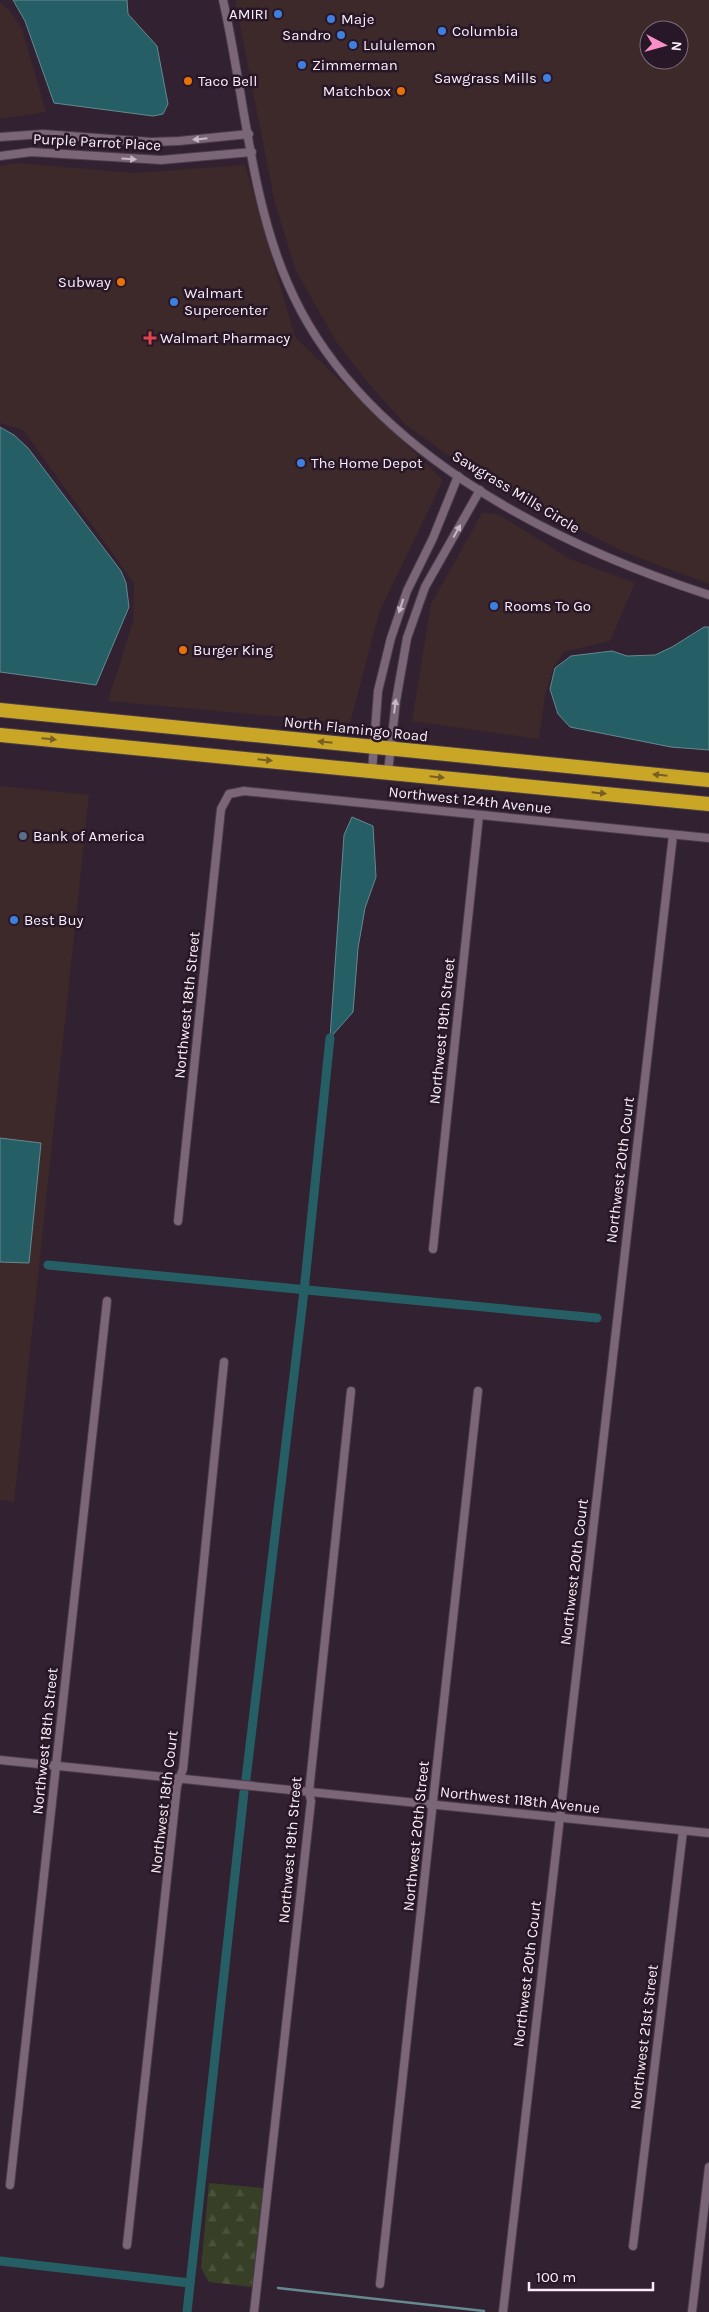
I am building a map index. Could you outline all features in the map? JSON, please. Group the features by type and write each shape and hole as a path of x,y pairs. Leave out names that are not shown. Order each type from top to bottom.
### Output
{"highway":[{"name":"North Flamingo Road","path":"0,710 709,780"},
{"path":"0,735 709,804"}],"street":[{"name":"Sawgrass Mills Circle","path":"223,0 236,59 264,214 279,260 288,284 320,343 353,385 387,422 458,476 480,490 580,546 655,577 709,595"},
{"name":"Purple Parrot Place","path":"0,137 43,134 170,142 249,134"},
{"name":"Purple Parrot Place","path":"0,156 32,152 161,160 252,152"},
{"path":"372,770 378,692 391,638 406,591 433,538 458,476"},
{"path":"388,772 396,701 407,638 424,587 480,490"},
{"name":"Northwest 124th Avenue","path":"229,794 244,791 709,838"},
{"name":"Northwest 18th Street","path":"178,1221 221,809 229,794"},
{"name":"Northwest 19th Street","path":"433,1249 479,814"},
{"name":"Northwest 20th Court","path":"503,2312 673,835"},
{"name":"Northwest 18th Street","path":"10,2185 107,1301"},
{"name":"Northwest 18th Court","path":"127,2245 175,1806 183,1769 224,1362"},
{"name":"Northwest 19th Street","path":"254,2312 311,1801 309,1792 351,1391"},
{"name":"Northwest 20th Street","path":"380,2284 434,1806 478,1391"},
{"name":"Northwest 118th Avenue","path":"0,1760 709,1833"},
{"name":"Northwest 21st Street","path":"633,2246 683,1830"},
{"path":"692,2312 709,2166"}],"shaded area":[{"path":"13,0 127,0 128,14 157,46 168,104 163,114 153,116 54,103 25,21"},
{"name":"Sawgrass Mills","path":"235,0 709,0 709,584 624,552 506,491 448,455 406,425 369,384 337,343 296,271 275,204"},
{"path":"0,3 9,10 22,29 46,112 0,119"},
{"path":"17,163 133,173 245,165 295,337 443,480 379,613 350,723 108,701 133,621 134,583 23,430 0,423 0,166"},
{"path":"0,427 14,435 28,448 121,571 126,583 129,607 96,685 0,672"},
{"path":"482,513 498,514 570,559 635,583 610,641 563,652 553,669 545,695 539,739 412,721 431,604"},
{"path":"704,627 709,627 709,750 671,747 570,727 558,714 550,689 555,668 571,656 612,651 627,656 655,655"},
{"path":"0,786 89,795 14,1502 0,1500"},
{"path":"352,817 373,826 376,877 365,908 358,948 353,1012 330,1038 344,835"},
{"path":"0,1138 41,1143 29,1263 0,1262"}],"green space":[{"path":"209,2183 263,2188 252,2287 209,2282 201,2268"}],"waterway":[{"path":"246,1779 304,1291 330,1038"},
{"path":"48,1265 597,1318"},
{"path":"187,2312 244,1792"},
{"path":"0,2261 190,2283"},
{"path":"278,2288 484,2311"}],"place":[{"name":"AMIRI","path":"278,14"},
{"name":"Maje","path":"331,19"},
{"name":"Columbia","path":"442,31"},
{"name":"Sandro","path":"341,35"},
{"name":"Lululemon","path":"353,45"},
{"name":"Zimmerman","path":"302,65"},
{"name":"Sawgrass Mills","path":"547,78"},
{"name":"Taco Bell","path":"188,81"},
{"name":"Matchbox","path":"401,91"},
{"name":"Subway","path":"121,282"},
{"name":"Walmart Supercenter","path":"174,302"},
{"name":"Walmart Pharmacy","path":"150,338"},
{"name":"The Home Depot","path":"301,463"},
{"name":"Rooms To Go","path":"494,606"},
{"name":"Burger King","path":"183,650"},
{"name":"Bank of America","path":"23,836"},
{"name":"Best Buy","path":"14,920"}]}
